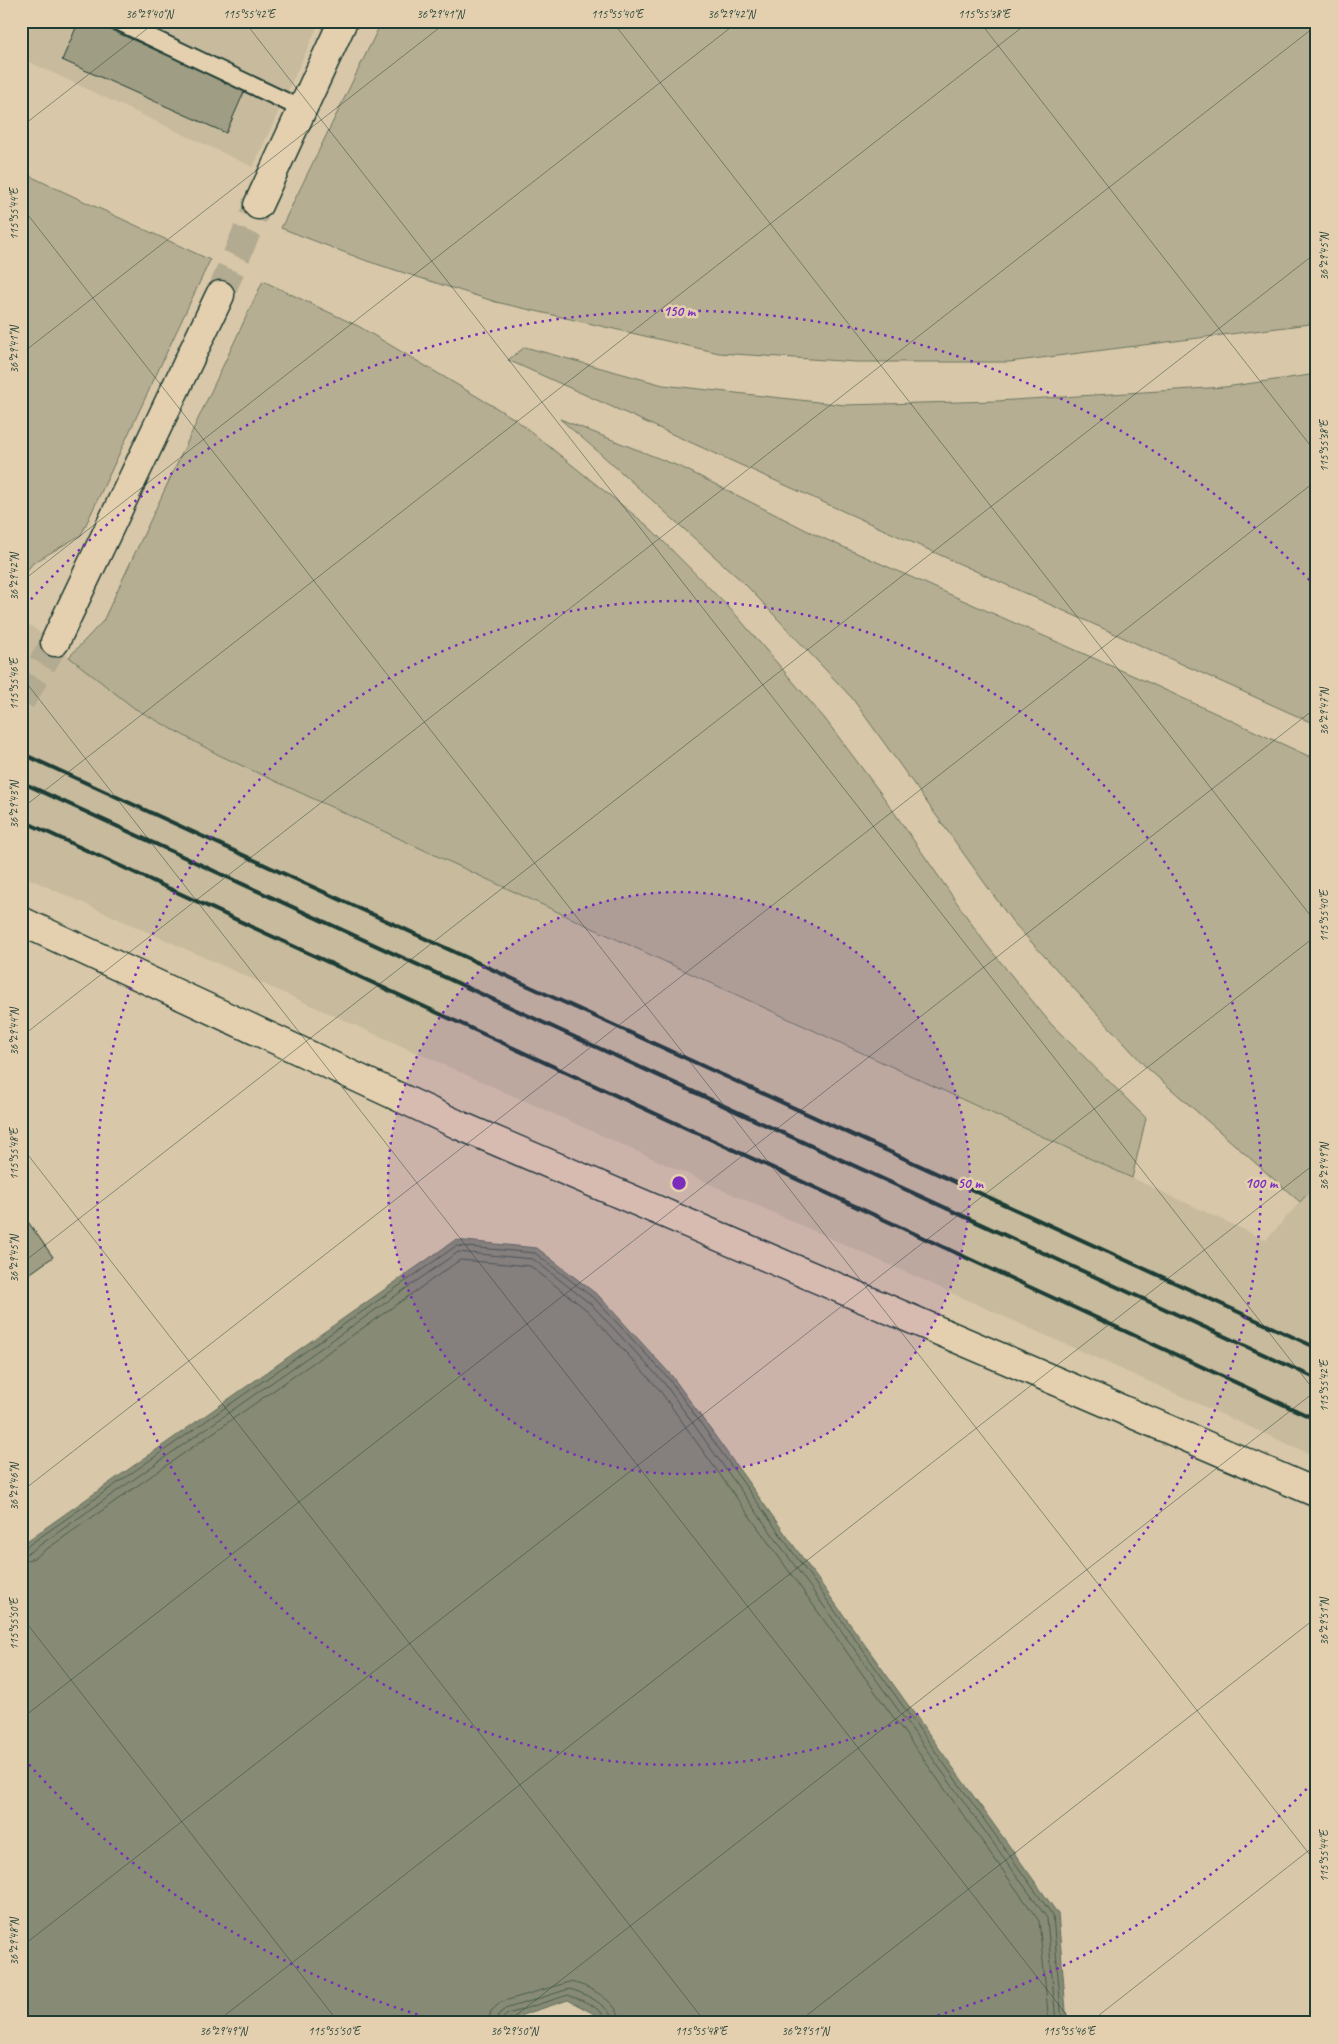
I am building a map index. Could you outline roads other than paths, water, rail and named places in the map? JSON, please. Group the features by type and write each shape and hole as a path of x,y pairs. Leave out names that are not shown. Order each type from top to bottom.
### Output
{"street":[{"path":"258,205 344,21"},
{"path":"55,642 220,295"},
{"path":"21,921 461,1126 1317,1493"}],"lane":[{"path":"116,21 302,109"}],"water":[{"path":"455,1240 537,1248 599,1296 672,1376 1058,1914 1067,2023 604,2023 598,2016 568,2000 510,2019 504,2023 21,2023 21,1545"}],"tunnel":[{"path":"220,295 258,205"},
{"path":"21,701 55,642"}],"railway":[{"path":"21,753 1317,1348"},
{"path":"21,782 1317,1379"},
{"path":"21,820 1317,1420"}]}
